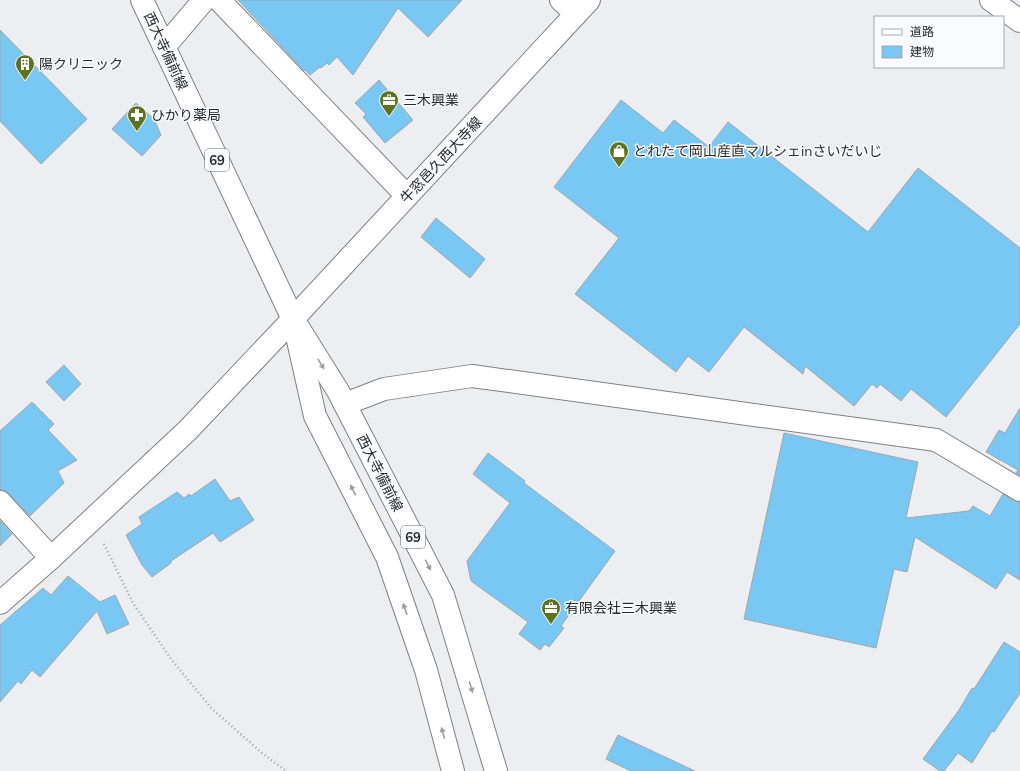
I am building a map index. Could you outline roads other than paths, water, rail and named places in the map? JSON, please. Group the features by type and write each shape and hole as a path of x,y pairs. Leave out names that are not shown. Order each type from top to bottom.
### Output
{"main road":[{"name":"西大寺備前線","path":"142,0 293,319 338,391 443,595 496,771"},
{"path":"164,47 204,0"},
{"path":"219,0 407,196"},
{"path":"991,0 1020,21"},
{"name":"牛窓邑久西大寺線","path":"0,602 93,520 188,430 407,196 575,5"},
{"name":"西大寺備前線","path":"293,319 315,416 387,557 426,670 453,771"},
{"path":"345,404 384,390 472,376 936,440 1020,490"},
{"path":"0,502 51,558"}],"place":[{"name":"陽クリニック","path":"25,81"},
{"name":"三木興業","path":"389,117"},
{"name":"ひかり薬局","path":"137,132"},
{"name":"とれたて岡山産直マルシェinさいだいじ","path":"619,168"},
{"name":"有限会社三木興業","path":"551,625"}]}
